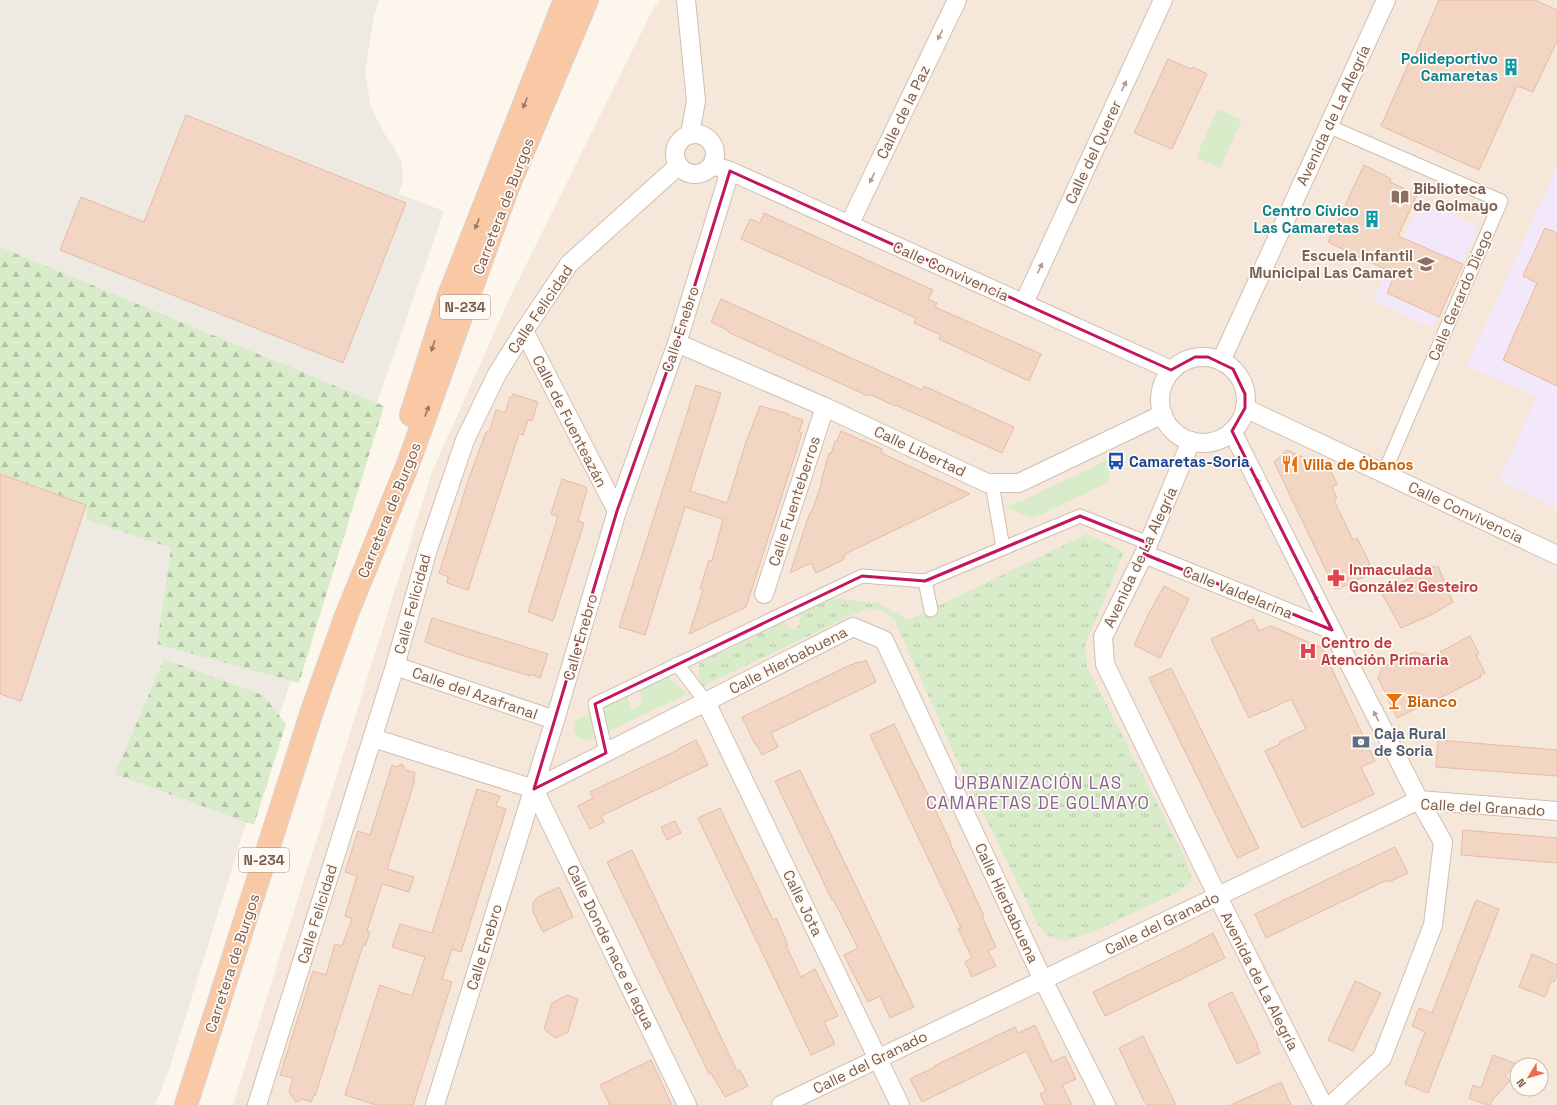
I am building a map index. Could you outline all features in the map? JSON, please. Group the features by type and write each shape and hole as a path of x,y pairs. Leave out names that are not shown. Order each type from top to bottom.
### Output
{"highway":[{"name":"Carretera de Burgos","path":"186,1105 313,708 346,616 448,298 565,0"},
{"name":"Carretera de Burgos","path":"346,616 408,464 508,187 587,0"},
{"path":"508,187 571,69 600,0"}],"street":[{"path":"686,0 696,101 690,134"},
{"name":"Calle de la Paz","path":"850,225 957,0"},
{"name":"Calle del Querer","path":"1024,303 1163,0"},
{"name":"Avenida de La Alegría","path":"1221,361 1386,0"},
{"name":"Calle Gerardo Diego","path":"1328,126 1501,201 1384,473"},
{"path":"690,134 702,135 712,142 715,150 715,157 712,165 702,173 696,174 683,171 675,160 676,146 679,141 690,134"},
{"name":"Calle Convivencia","path":"712,165 730,171 1172,370"},
{"name":"Calle Felicidad","path":"262,1104 396,666 428,549 465,440 497,374 569,264 678,166"},
{"name":"Calle Enebro","path":"435,1105 534,789 617,511 677,344 730,171"},
{"name":"Calle de Fuenteazán","path":"524,331 617,511"},
{"name":"Calle Libertad","path":"677,344 825,407 987,483 1019,483 1162,414"},
{"path":"1195,357 1208,357 1221,361 1233,369 1241,380 1245,394 1245,408 1241,420 1232,431 1220,439 1206,442 1191,441 1179,435 1169,426 1162,414 1160,402 1161,391 1165,380 1172,370 1182,362 1195,357"},
{"name":"Calle Fuenteberros","path":"764,594 825,407"},
{"name":"Calle Convivencia","path":"1245,408 1557,555"},
{"path":"1232,431 1419,800 1443,842 1433,925 1382,1058 1331,1105"},
{"name":"Avenida de La Alegría","path":"1191,441 1146,548 1103,637 1105,664 1322,1105"},
{"path":"992,483 1003,548"},
{"path":"606,753 595,704 862,576 925,581 1080,516 1146,548"},
{"name":"Calle Valdelarina","path":"1146,548 1332,630"},
{"path":"925,581 931,610"},
{"name":"Calle Hierbabuena","path":"534,789 853,628 884,640 1043,980 1106,1105"},
{"path":"677,664 706,702"},
{"name":"Calle del Azafranal","path":"396,666 555,720"},
{"name":"Calle Jota","path":"706,702 900,1105"},
{"path":"373,738 534,789"},
{"name":"Calle Donde nace el agua","path":"534,789 687,1105"},
{"name":"Calle del Granado","path":"781,1105 1419,800 1557,811"}],"highlighted area":[{"path":"730,171 1171,370 1195,357 1208,357 1233,369 1245,394 1245,408 1232,431 1332,630 1144,554 1148,543 1080,516 925,581 862,576 595,704 606,753 534,789 617,511 677,343"}],"shaded area":[{"path":"0,0 379,0 374,15 365,73 371,107 384,133 394,147 402,163 403,181 399,194 444,211 380,394 169,1070 155,1105 0,1105"},
{"path":"661,0 1557,0 1557,1105 233,1105 432,472 510,297 654,7"},
{"path":"1557,167 1557,508 1499,481 1537,397 1467,366"},
{"name":"Escuela Infantil Municipal Las Camaret","path":"1422,200 1479,227 1433,328 1373,301"}],"green space":[{"path":"1218,109 1242,120 1220,168 1196,157"},
{"path":"0,247 384,406 299,683 157,644 171,548 87,520 86,505 0,473"},
{"path":"1113,457 1108,482 1032,519 1005,506 1024,500"},
{"path":"1087,534 1124,552 1085,645 1087,666 1186,860 1192,880 1181,890 1095,931 1066,941 1047,935 1037,923 950,745 895,621 885,613 874,609 865,609 699,688 699,663 783,622 792,630 800,625 799,614 831,598 878,603 909,620"},
{"path":"164,659 263,695 286,724 254,825 115,774"},
{"path":"668,677 687,694 588,741 578,738 574,729 576,720 592,712 602,700 628,695 630,711 643,703 639,690"}],"building":[{"path":"1439,0 1535,0 1557,10 1557,41 1533,92 1517,86 1479,170 1381,126"},
{"path":"1168,59 1191,69 1193,67 1207,74 1172,149 1134,133"},
{"path":"186,115 406,203 343,363 60,250 81,197 144,222"},
{"path":"1364,165 1391,179 1390,182 1417,195 1398,236 1463,264 1439,317 1387,293 1395,274 1328,242"},
{"path":"764,213 933,290 928,299 937,303 935,307 1041,354 1029,381 939,339 941,335 914,323 916,318 741,239 750,219 760,223"},
{"path":"1545,228 1557,233 1557,386 1503,360 1537,283 1523,276"},
{"path":"721,299 922,390 924,386 1014,427 1002,453 896,405 895,406 869,394 868,396 728,332 729,331 711,322"},
{"path":"696,385 721,393 690,491 727,503 746,442 760,406 789,414 788,415 803,420 799,432 802,433 746,607 689,634 703,590 700,589 709,560 712,561 723,519 685,507 645,635 619,627"},
{"path":"513,394 538,402 532,421 528,420 523,435 519,434 468,590 447,583 448,577 439,573 469,478 486,432 489,432 496,410 505,413 510,397 512,398"},
{"path":"841,431 882,449 881,453 970,494 845,554 843,560 816,573 811,563 790,573 807,521 822,482 829,453 831,454 835,441 837,441"},
{"path":"1287,450 1330,469 1337,484 1332,487 1337,498 1334,500 1353,540 1357,538 1370,564 1368,565 1372,573 1335,589 1274,462"},
{"path":"0,474 86,505 21,701 0,694"},
{"path":"562,479 586,487 587,490 578,521 584,523 553,621 528,612 558,516 551,514"},
{"path":"1434,566 1435,568 1438,566 1453,602 1431,615 1401,628 1381,592"},
{"path":"1164,586 1189,599 1160,658 1134,645"},
{"path":"432,618 548,654 540,678 461,655 425,642"},
{"path":"1253,619 1259,631 1271,626 1322,648 1375,761 1361,767 1374,794 1302,828 1265,751 1280,744 1279,742 1306,729 1291,699 1249,718 1211,639"},
{"path":"1470,636 1479,654 1476,655 1485,673 1480,675 1481,677 1397,718 1378,678 1382,668 1414,652 1444,660 1440,652"},
{"path":"866,660 876,682 771,733 778,747 762,755 742,717 848,666"},
{"path":"1171,668 1259,848 1237,858 1149,678"},
{"path":"894,724 951,843 984,916 982,917 996,947 988,951 996,966 972,977 965,962 972,958 958,928 961,928 870,735"},
{"path":"696,740 708,765 601,816 604,822 590,829 578,806 593,798 590,792"},
{"path":"1438,740 1557,750 1557,776 1436,767"},
{"path":"402,764 406,770 415,773 413,780 415,780 387,869 414,877 409,892 382,884 367,931 370,932 365,946 363,945 315,1096 314,1095 311,1102 303,1099 296,1102 289,1092 293,1078 280,1075 313,971 326,975 335,944 342,946 352,919 345,916 357,876 345,872 358,831 370,835 392,765 397,767"},
{"path":"800,770 914,1007 890,1018 880,996 868,1002 844,955 858,948 833,899 832,900 775,781"},
{"path":"477,789 500,796 496,806 506,809 461,952 452,949 442,979 452,982 413,1105 376,1105 345,1095 380,985 412,996 425,957 392,947 400,924 432,933"},
{"path":"720,808 773,920 776,918 788,945 786,946 801,977 815,969 838,1016 824,1022 835,1044 811,1055 698,818"},
{"path":"675,821 681,833 667,840 661,827"},
{"path":"1463,830 1557,838 1557,863 1461,855"},
{"path":"1395,847 1408,873 1389,882 1387,880 1266,938 1255,914"},
{"path":"632,850 737,1071 740,1070 748,1086 725,1097 711,1073 709,1074 607,862"},
{"path":"559,887 573,917 543,932 533,912 533,902 538,897"},
{"path":"1476,900 1499,909 1428,1093 1405,1084 1425,1032 1412,1026 1419,1008 1432,1013"},
{"path":"1213,933 1225,958 1105,1016 1093,992"},
{"path":"1532,954 1557,965 1557,975 1554,982 1551,981 1545,997 1519,987"},
{"path":"1355,981 1381,993 1353,1051 1328,1040"},
{"path":"1232,992 1258,1045 1257,1046 1260,1053 1237,1064 1208,1004"},
{"path":"567,995 578,999 568,1032 555,1038 544,1029 552,1003"},
{"path":"1035,1025 1052,1062 1065,1056 1076,1079 1062,1085 1072,1105 1045,1105 1040,1094 1046,1091 1026,1051 922,1102 910,1079 1015,1027 1018,1033"},
{"path":"1143,1036 1176,1105 1147,1105 1143,1099 1119,1048"},
{"path":"1493,1055 1509,1061 1509,1072 1505,1076 1509,1082 1493,1099 1490,1105 1469,1098 1473,1085 1481,1088"},
{"path":"651,1060 672,1105 610,1105 600,1085"},
{"path":"1281,1082 1291,1105 1231,1105"}],"place":[{"name":"Polideportivo Camaretas","path":"1511,67"},
{"name":"Biblioteca de Golmayo","path":"1400,197"},
{"name":"Centro Cívico Las Camaretas","path":"1372,219"},
{"name":"Escuela Infantil Municipal Las Camaret","path":"1426,264"},
{"name":"Camaretas-Soria","path":"1116,461"},
{"name":"Villa de Óbanos","path":"1290,464"},
{"name":"Inmaculada González Gesteiro","path":"1336,578"},
{"name":"Centro de Atención Primaria","path":"1308,651"},
{"name":"Bianco","path":"1394,701"},
{"name":"Caja Rural de Soria","path":"1361,742"}],"district":[{"name":"URBANIZACIÓN LAS CAMARETAS DE GOLMAYO","path":"1038,793"}]}
